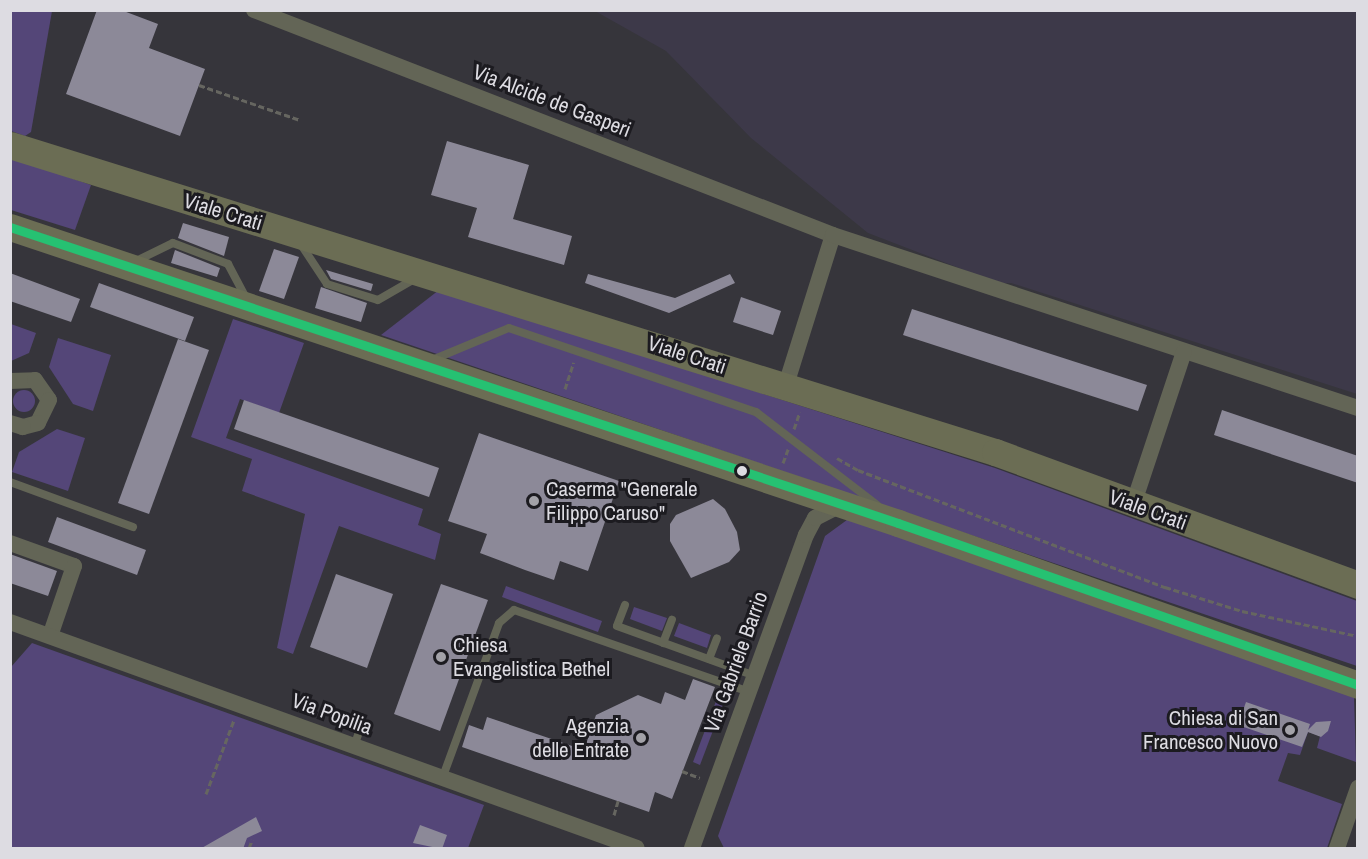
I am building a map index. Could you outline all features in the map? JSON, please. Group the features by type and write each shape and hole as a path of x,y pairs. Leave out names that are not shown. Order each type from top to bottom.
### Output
{"main road":[{"name":"Viale Crati","path":"10,145 995,452 1133,505 1358,585"},
{"path":"10,227 898,523 1358,685"}],"street":[{"name":"Via Alcide de Gasperi","path":"254,10 833,235 1358,408"},
{"path":"785,388 813,278 833,235"},
{"path":"1133,505 1184,352"},
{"path":"10,381 35,380 49,400 38,423 12,429"},
{"name":"Via Gabriele Barrio","path":"692,849 806,535 815,518 840,505"},
{"path":"10,543 74,566 50,636"},
{"name":"Via Popilia","path":"13,628 50,636 637,849"},
{"path":"1337,849 1358,788"}],"lane":[{"path":"294,234 327,284 378,300 424,273"},
{"path":"126,266 172,243 228,264 251,307"},
{"path":"421,364 509,328 756,412 821,458 898,523"},
{"path":"10,482 133,526"},
{"path":"625,605 617,626 709,660 752,684"},
{"path":"442,779 503,616 520,610 564,628 752,684"},
{"path":"663,643 672,620"},
{"path":"709,660 717,638"},
{"path":"354,746 360,727"}],"path":[{"path":"199,85 300,120"},
{"path":"562,397 578,351"},
{"path":"821,458 826,451 858,470 1165,587 1242,611 1358,636"},
{"path":"206,794 236,716"},
{"path":"682,771 700,778"},
{"path":"703,784 707,773"},
{"path":"614,815 618,801"},
{"path":"249,849 252,840"}],"shaded area":[{"path":"11,11 52,11 31,132 25,136 11,131"},
{"path":"595,11 1357,11 1357,394 1011,283 998,283 868,233 751,138 666,51"},
{"path":"11,157 91,185 75,230 11,210"},
{"path":"439,290 995,468 1357,601 1357,666 381,335"},
{"path":"233,319 304,343 279,413 240,399 226,438 423,509 418,525 441,534 435,560 339,526 293,654 277,648 305,514 242,491 252,459 191,437"},
{"path":"11,324 36,333 29,353 11,361"},
{"path":"58,338 111,355 93,411 73,404 49,367"},
{"path":"24,390 32,393 35,401 32,409 24,412 16,409 13,401 16,393"},
{"path":"57,429 85,438 68,491 12,472 19,452"},
{"path":"851,517 1354,697 1356,762 1317,748 1320,736 1308,732 1300,755 1288,753 1278,781 1342,804 1327,848 724,848 718,836 825,536"},
{"path":"506,586 602,621 598,632 502,597"},
{"path":"634,607 667,618 662,631 630,619"},
{"path":"679,623 711,635 707,648 674,636"},
{"path":"32,643 484,805 468,848 11,848 11,667"},
{"path":"721,688 728,691 700,765 693,762"}],"building":[{"path":"97,10 121,10 158,24 149,48 205,69 180,136 66,94"},
{"path":"447,141 529,165 513,219 572,236 564,265 468,237 477,208 431,195"},
{"path":"183,223 229,237 224,256 178,238"},
{"path":"274,249 299,257 284,299 259,291"},
{"path":"175,250 220,268 217,277 171,263"},
{"path":"326,270 373,284 371,291 331,279"},
{"path":"10,273 80,299 71,322 10,301"},
{"path":"588,274 675,298 730,274 735,283 669,313 585,283"},
{"path":"99,283 194,317 185,341 90,307"},
{"path":"321,287 367,303 361,322 315,308"},
{"path":"741,297 781,311 773,335 733,322"},
{"path":"912,309 1147,385 1138,411 903,335"},
{"path":"178,339 209,350 149,514 118,503"},
{"path":"244,400 439,468 429,497 234,429"},
{"path":"1222,410 1358,456 1358,483 1214,435"},
{"name":"Caserma \"Generale Filippo Caruso\"","path":"479,433 619,481 588,571 560,561 554,580 525,570 480,553 487,534 448,521"},
{"path":"713,499 725,509 737,532 740,550 729,562 691,578 670,541 670,524 676,515"},
{"path":"57,517 146,550 137,575 48,542"},
{"path":"10,554 57,571 48,596 10,583"},
{"path":"336,574 393,594 367,668 310,647"},
{"name":"Chiesa Evangelistica Bethel","path":"441,584 488,600 440,731 394,714"},
{"name":"Agenzia delle Entrate","path":"693,679 715,687 672,799 655,792 649,812 462,747 469,725 483,730 487,717 584,750 596,715 638,695 661,704 665,692 685,700"},
{"name":"Chiesa di San Francesco Nuovo","path":"1246,702 1310,724 1308,730 1316,722 1331,721 1328,731 1321,737 1308,732 1302,747 1238,725"},
{"path":"256,817 262,831 247,838 243,849 200,849"},
{"path":"420,825 447,835 442,849 413,843"}],"transit line":[{"path":"10,227 898,523 1358,685"}],"place":[{"name":"Caserma \"Generale Filippo Caruso\"","path":"534,501"},
{"name":"Chiesa Evangelistica Bethel","path":"441,657"},
{"name":"Chiesa di San Francesco Nuovo","path":"1290,730"},
{"name":"Agenzia delle Entrate","path":"641,738"}]}
